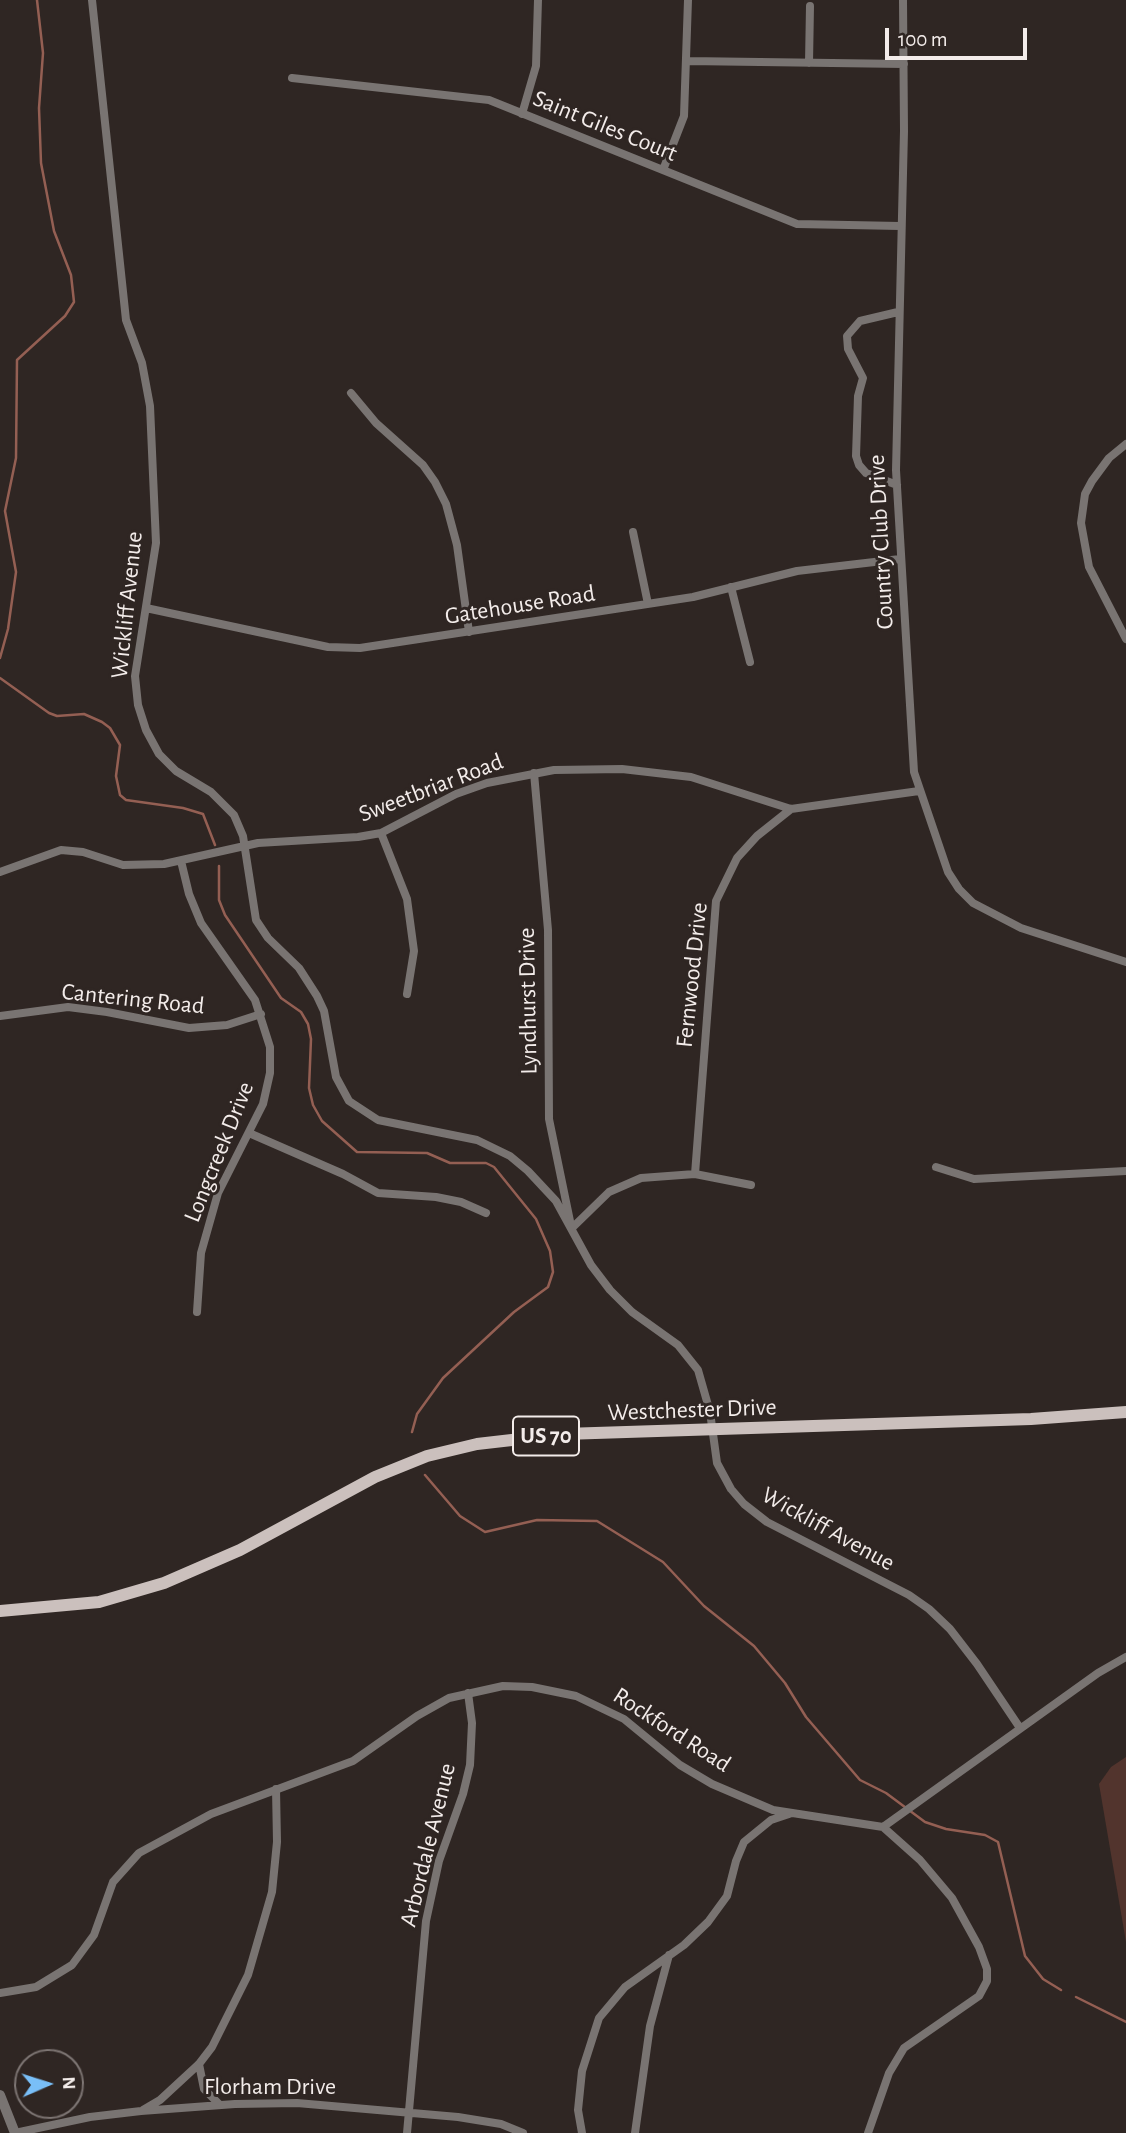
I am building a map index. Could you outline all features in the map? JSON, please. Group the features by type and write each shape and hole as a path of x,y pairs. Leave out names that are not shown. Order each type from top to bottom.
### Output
{"main road":[{"name":"Westchester Drive","path":"0,1611 99,1602 164,1583 240,1550 375,1477 427,1456 523,1437 1031,1419 1126,1412"}],"street":[{"name":"Wickliff Avenue","path":"92,0 126,320 142,363 150,406 156,543 135,676 138,705 146,730 159,754 176,771 211,792 227,807 239,825 256,920 268,938 299,968 317,996 324,1011 336,1077 349,1101 378,1120 452,1133 494,1147 528,1171 556,1201 591,1265 610,1290 632,1312 678,1345 698,1370 713,1432 717,1463 730,1489 767,1522 909,1595 929,1609 950,1629 975,1661 1020,1728"},
{"path":"522,114 536,66 538,0"},
{"path":"663,170 684,116 688,61 688,0"},
{"name":"Country Club Drive","path":"903,0 897,485 914,772 948,872 959,889 974,903 1021,928 1126,962"},
{"path":"809,63 810,6"},
{"path":"688,61 904,64"},
{"name":"Saint Giles Court","path":"292,78 489,100 797,224 900,226"},
{"path":"897,485 866,473 859,465 856,456 858,396 863,378 848,349 847,336 860,321 898,312"},
{"path":"351,393 376,422 424,465 446,504 457,545 469,632"},
{"path":"1126,444 1109,458 1092,481 1085,494 1082,523 1089,567 1126,639"},
{"path":"633,531 648,604"},
{"name":"Gatehouse Road","path":"146,608 328,647 360,648 648,604 797,571 900,559"},
{"path":"731,587 750,662"},
{"name":"Sweetbriar Road","path":"0,872 61,850 83,852 123,865 181,861 245,847 382,833 456,794 487,783 554,769 655,771 691,777 791,808 919,791"},
{"name":"Lyndhurst Drive","path":"534,773 548,930 550,1119 572,1228"},
{"name":"Fernwood Drive","path":"695,1174 716,901 737,858 757,836 791,808"},
{"path":"382,833 407,899 414,951 407,994"},
{"name":"Longcreek Drive","path":"181,861 189,894 201,923 247,986 261,1014 270,1047 270,1073 263,1104 218,1193 201,1253 197,1312"},
{"name":"Cantering Road","path":"0,1016 68,1007 189,1028 227,1025 261,1014"},
{"path":"249,1133 344,1174 378,1193 436,1197 461,1202 486,1213"},
{"path":"936,1167 974,1179 1126,1171"},
{"path":"572,1228 595,1202 625,1184 656,1175 695,1174 751,1185"},
{"path":"868,2133 889,2073 904,2048 979,1996 987,1981 987,1969 979,1947 952,1898 919,1860 883,1827 1020,1728 1126,1657"},
{"name":"Rockford Road","path":"0,1993 36,1987 72,1965 94,1935 113,1882 139,1853 180,1828 276,1788 353,1761 417,1716 449,1698 503,1686 532,1687 589,1700 624,1719 680,1765 712,1784 789,1814 883,1827"},
{"name":"Arbordale Avenue","path":"407,2133 428,1909 439,1861 463,1794 470,1765 472,1723 468,1693"},
{"path":"141,2111 160,2100 199,2064 238,1999 267,1915 276,1867 276,1788"},
{"path":"582,2133 578,2110 582,2071 599,2018 625,1987 708,1922 727,1896 744,1842 771,1820 789,1814"},
{"path":"635,2133 650,2026 669,1955"},
{"path":"199,2064 204,2090 220,2105"},
{"path":"0,2095 15,2133"},
{"name":"Florham Drive","path":"15,2133 90,2117 141,2111 297,2103 409,2112 501,2124 523,2133"}],"shaded area":[{"path":"1126,1757 1126,1942 1099,1784 1111,1767"}],"waterway":[{"path":"0,658 8,629 16,572 5,511 16,458 17,360 65,316 74,302 71,275 54,231 41,163 39,108 43,53 37,0"},
{"path":"0,678 49,713 57,716 84,714 110,728 120,745 116,776 120,795 126,800 183,808 203,814 215,845"},
{"path":"219,866 219,900 225,915 281,998 301,1012 308,1024 311,1039 309,1088 313,1105 322,1121 357,1152 427,1153 450,1163 486,1163 494,1167 536,1219 550,1251 553,1272 548,1287 514,1312 443,1378 417,1414 412,1432"},
{"path":"425,1475 460,1516 485,1532 537,1520 597,1521 663,1562 704,1606 754,1646 785,1683 806,1717 860,1780 886,1793 925,1822 946,1829 985,1835 998,1842 1025,1956 1043,1979 1061,1990"},
{"path":"1076,1997 1126,2022"}]}
